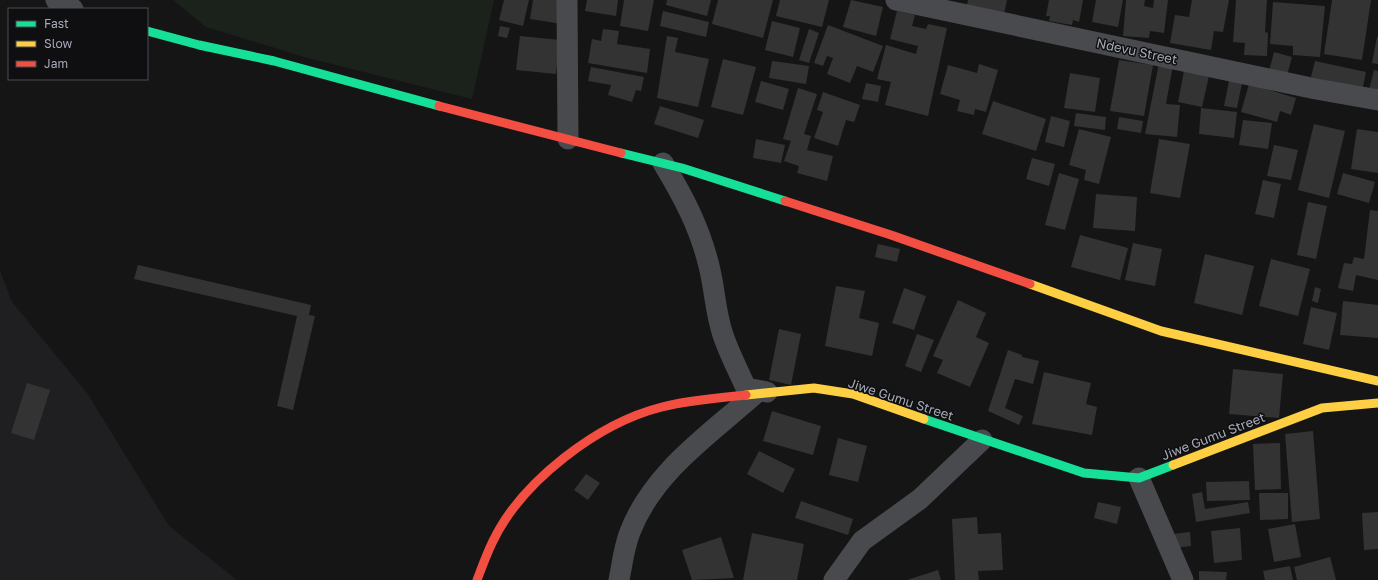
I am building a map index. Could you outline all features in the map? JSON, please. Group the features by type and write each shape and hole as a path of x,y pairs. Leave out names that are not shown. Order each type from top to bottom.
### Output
{"street":[{"path":"56,0 71,8"},
{"path":"567,0 568,139"},
{"name":"Ndevu Street","path":"896,0 1308,88 1378,100"},
{"path":"148,31 199,45 274,61 402,97 664,163 891,235 1161,331 1378,381"},
{"path":"664,163 684,197 696,222 710,268 722,334 731,356 746,388 761,393"},
{"name":"Jiwe Gumu Street","path":"477,580 493,540 514,507 544,476 576,447 623,420 662,407 761,393 814,388 853,394 982,440 1084,473 1113,477 1139,478 1322,408 1378,403"},
{"path":"619,580 630,532 652,491 684,454 761,393"},
{"path":"834,580 862,541 920,499 982,440"},
{"path":"1139,478 1183,580"}],"shaded area":[{"path":"173,0 494,0 472,99 308,58 206,27"},
{"path":"0,271 12,302 87,393 169,526 237,580 0,580"}],"building":[{"path":"504,0 529,0 523,26 499,20"},
{"path":"533,0 565,0 562,24 530,19"},
{"path":"587,0 618,0 616,16 585,11"},
{"path":"624,0 654,0 648,31 620,26"},
{"path":"667,0 711,0 707,16 666,5"},
{"path":"718,0 773,0 763,38 712,24"},
{"path":"780,0 829,0 822,27 776,16"},
{"path":"851,0 883,7 876,36 843,27"},
{"path":"968,0 1007,0 1003,18 966,11"},
{"path":"1049,0 1083,0 1079,22 1073,20 1072,25 1049,21 1050,16 1046,16"},
{"path":"1096,0 1123,0 1118,27 1092,22"},
{"path":"1126,0 1145,0 1144,6 1153,8 1154,0 1168,0 1164,33 1150,31 1149,38 1123,36"},
{"path":"1192,0 1229,0 1223,32 1214,31 1211,50 1170,43 1175,15 1189,17"},
{"path":"1236,0 1267,0 1265,32 1268,33 1267,56 1244,55 1245,43 1233,42"},
{"path":"1332,0 1371,0 1362,60 1324,54"},
{"path":"1273,2 1325,6 1320,57 1293,55 1293,46 1270,44"},
{"path":"663,11 709,22 706,37 660,26"},
{"path":"897,11 915,15 912,26 926,29 928,24 947,28 928,116 885,105 891,82 877,79 886,45 916,54 918,46 890,39"},
{"path":"772,21 800,28 793,57 765,50"},
{"path":"828,25 883,46 873,72 857,66 850,83 827,74 833,58 827,56 823,66 814,63"},
{"path":"500,26 510,28 507,38 498,36"},
{"path":"603,29 619,31 617,44 650,49 647,73 588,63 592,39 601,41"},
{"path":"809,29 819,33 809,63 799,60"},
{"path":"520,36 560,40 556,74 516,70"},
{"path":"667,36 678,38 675,52 709,59 698,107 657,98"},
{"path":"1378,37 1378,64 1372,63"},
{"path":"1274,52 1292,57 1287,76 1269,71"},
{"path":"723,59 756,67 743,115 711,107"},
{"path":"1119,60 1153,65 1144,116 1110,111"},
{"path":"772,61 809,66 806,84 769,78"},
{"path":"1315,61 1366,72 1362,92 1311,77"},
{"path":"1159,63 1173,65 1166,104 1180,105 1177,137 1145,134"},
{"path":"979,64 998,70 986,112 975,109 974,115 957,111 960,100 940,94 948,65 977,73"},
{"path":"591,67 644,77 641,91 636,90 632,102 608,95 611,85 588,81"},
{"path":"1374,70 1378,71 1378,93 1369,90"},
{"path":"1184,71 1209,76 1202,107 1178,102"},
{"path":"1070,73 1100,78 1095,112 1064,108"},
{"path":"761,81 789,89 783,110 755,102"},
{"path":"1229,81 1242,83 1237,108 1224,106"},
{"path":"866,83 881,86 878,102 862,99"},
{"path":"1249,84 1296,98 1291,115 1280,111 1277,122 1241,112"},
{"path":"798,88 817,94 804,134 811,136 807,150 833,156 827,181 797,173 799,166 784,161 791,141 783,139"},
{"path":"823,92 860,105 854,122 846,120 838,146 814,138 823,112 817,110"},
{"path":"993,101 1046,119 1036,151 982,134"},
{"path":"660,106 704,120 698,138 654,124"},
{"path":"1201,108 1237,112 1234,138 1199,134"},
{"path":"1076,113 1106,117 1105,130 1074,126"},
{"path":"1051,116 1070,121 1064,147 1045,142"},
{"path":"1119,117 1143,121 1141,133 1117,129"},
{"path":"1243,120 1272,123 1268,149 1239,145"},
{"path":"1314,124 1345,131 1329,198 1298,190"},
{"path":"1079,129 1111,137 1099,184 1084,180 1086,170 1069,165"},
{"path":"1357,129 1378,132 1378,173 1351,169"},
{"path":"756,139 785,145 781,163 753,158"},
{"path":"1159,139 1190,144 1180,198 1150,193"},
{"path":"1274,145 1298,150 1291,180 1267,176"},
{"path":"1032,158 1055,164 1049,186 1026,179"},
{"path":"1059,173 1079,179 1065,230 1045,225"},
{"path":"1343,173 1375,182 1369,203 1337,194"},
{"path":"1263,180 1281,184 1274,218 1255,214"},
{"path":"1096,194 1137,197 1135,231 1093,228"},
{"path":"1308,202 1327,206 1316,259 1297,255"},
{"path":"1370,210 1378,211 1378,280 1356,275 1353,291 1338,288 1344,263 1352,264 1354,257 1364,259"},
{"path":"1080,235 1128,248 1120,280 1071,267"},
{"path":"1133,243 1162,249 1155,286 1125,280"},
{"path":"878,244 900,249 897,262 875,257"},
{"path":"1205,254 1254,266 1242,315 1194,303"},
{"path":"1271,259 1310,269 1298,316 1259,306"},
{"path":"138,265 311,305 309,315 315,316 293,410 277,406 297,316 134,279"},
{"path":"836,286 865,291 859,318 879,323 872,356 825,346"},
{"path":"1315,287 1321,289 1318,303 1312,301"},
{"path":"904,288 926,296 914,330 892,323"},
{"path":"958,300 986,313 976,337 989,343 970,387 937,373 943,360 933,356"},
{"path":"1343,301 1378,305 1378,338 1340,335"},
{"path":"1311,307 1337,313 1329,350 1303,344"},
{"path":"779,329 801,334 791,385 769,380"},
{"path":"917,334 934,340 921,372 905,366"},
{"path":"1008,350 1022,355 1022,357 1039,361 1033,384 1015,379 1005,408 1023,416 1019,425 988,411"},
{"path":"1233,369 1283,374 1279,418 1229,414"},
{"path":"1044,372 1091,383 1086,404 1097,407 1092,435 1032,424"},
{"path":"27,383 50,390 34,440 11,433"},
{"path":"772,411 821,426 813,455 763,441"},
{"path":"1313,431 1320,519 1292,522 1285,434"},
{"path":"838,438 867,446 858,482 829,475"},
{"path":"1280,443 1281,489 1255,490 1253,444"},
{"path":"759,451 795,469 783,493 747,474"},
{"path":"586,474 600,483 588,500 574,490"},
{"path":"1249,481 1250,500 1207,501 1206,482"},
{"path":"1202,492 1205,509 1248,502 1250,513 1196,522 1192,494"},
{"path":"1259,493 1288,493 1288,519 1260,520"},
{"path":"801,501 853,519 848,535 795,518"},
{"path":"1098,502 1121,507 1117,524 1094,518"},
{"path":"1378,512 1378,549 1364,550 1362,513"},
{"path":"977,517 978,534 1001,533 1003,570 978,571 979,580 955,580 952,519"},
{"path":"1295,524 1301,557 1274,562 1268,529"},
{"path":"1240,528 1242,560 1214,563 1211,531"},
{"path":"1190,532 1191,546 1175,548 1173,534"},
{"path":"752,533 804,544 797,580 743,580"},
{"path":"721,537 734,578 692,580 682,550"},
{"path":"1330,557 1336,580 1297,580 1294,567"},
{"path":"1290,566 1293,580 1265,580 1263,571"},
{"path":"938,570 941,580 907,580"},
{"path":"1199,571 1227,572 1226,580 1199,580"}],"traffic: fast":[{"path":"148,31 199,45 274,61 439,106"},
{"path":"621,153 682,168 785,201"},
{"path":"924,419 1084,473 1139,478 1173,465"}],"traffic: slow":[{"path":"1030,284 1161,331 1378,381"},
{"path":"746,395 814,388 853,394 924,419"},
{"path":"1173,465 1322,408 1378,403"}],"traffic: jam":[{"path":"439,106 621,153"},
{"path":"785,201 891,235 1030,284"},
{"path":"477,580 493,541 506,519 523,497 542,476 588,441 613,426 638,415 662,407 693,401 746,395"}]}
